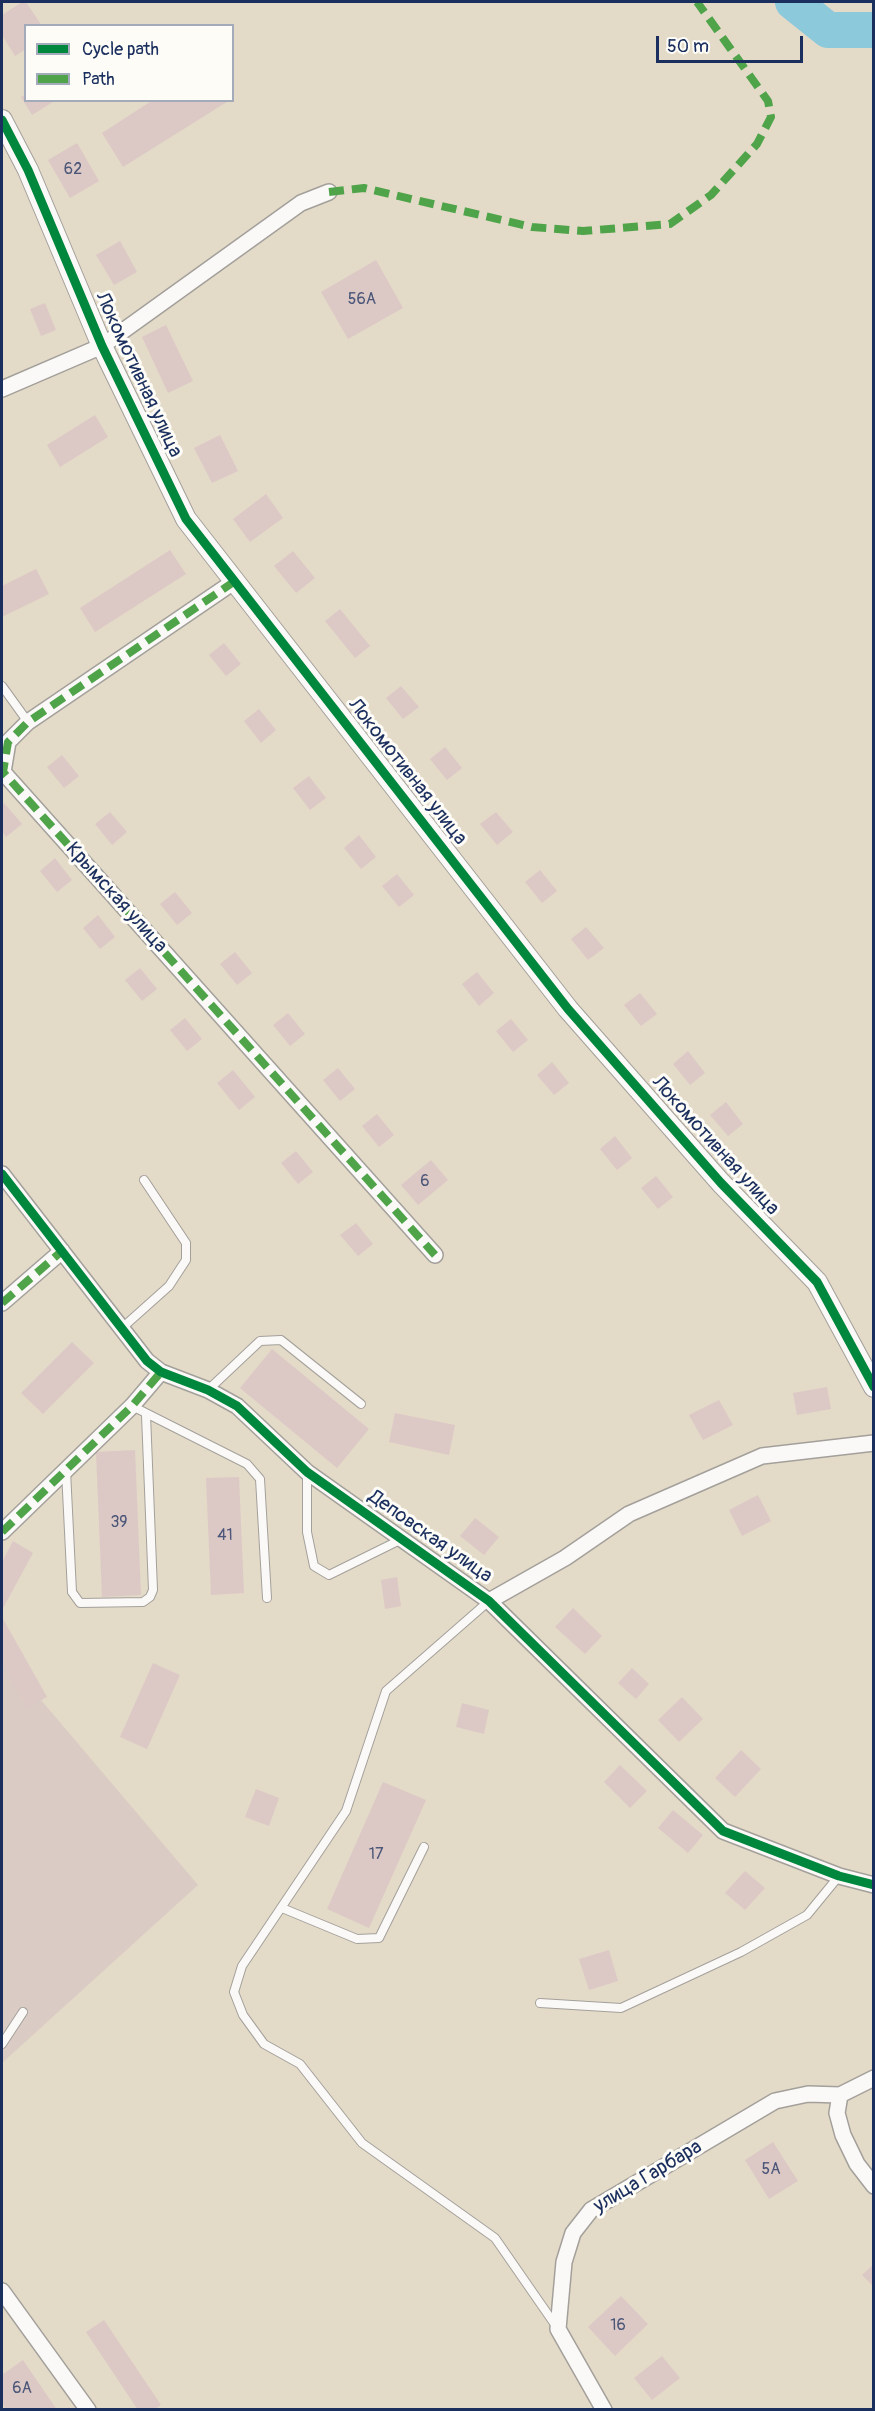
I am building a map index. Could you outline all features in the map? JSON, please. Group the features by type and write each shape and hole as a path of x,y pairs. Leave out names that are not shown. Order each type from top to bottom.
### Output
{"street":[{"name":"Локомотивная улица","path":"2,120 28,170 102,346 186,519 568,1009 721,1183 817,1282 873,1387"},
{"path":"2,389 102,346 301,203 328,192"},
{"name":"Крымская улица","path":"235,581 28,722 8,742 3,772 435,1255"},
{"name":"Деповская улица","path":"2,1174 147,1361 161,1372 208,1390 237,1407 307,1472 489,1601 723,1831 839,1876 873,1885"},
{"path":"2,1303 62,1251"},
{"path":"2,1532 132,1406 161,1372"},
{"path":"489,1601 565,1558 629,1514 762,1456 873,1443"},
{"path":"873,2078 840,2095 837,2114 843,2135 857,2164 873,2186"},
{"name":"улица Гарбара","path":"558,2329 564,2262 573,2233 591,2210 775,2101 808,2094 840,2095"},
{"path":"2,2291 88,2409"},
{"path":"558,2329 603,2409"}],"lane":[{"path":"2,686 28,722"},
{"path":"122,1328 170,1286 186,1260 186,1243 144,1180"},
{"path":"208,1390 260,1341 281,1340 361,1404"},
{"path":"132,1406 247,1464 260,1479 267,1598"},
{"path":"66,1469 72,1592 80,1603 143,1602 150,1597 153,1590 147,1415"},
{"path":"307,1472 307,1532 314,1566 328,1575 402,1539"},
{"path":"489,1601 386,1691 346,1811 242,1966 234,1992 243,2015 264,2044 300,2064 363,2143 495,2238 558,2329"},
{"path":"282,1908 357,1939 379,1938 424,1847"},
{"path":"540,2003 621,2008 741,1952 807,1915 839,1876"},
{"path":"2,2044 23,2012"}],"shaded area":[{"path":"2,1654 198,1885 2,2063"}],"building":[{"path":"22,2 26,2 41,24 24,24 24,50 15,56 2,35 2,15"},
{"path":"24,102 53,102 32,115"},
{"path":"150,102 227,102 123,167 102,133"},
{"path":"77,143 99,181 70,198 48,160"},
{"path":"120,241 137,272 114,285 96,255"},
{"path":"376,260 403,308 348,339 321,292"},
{"path":"45,303 56,330 41,336 30,309"},
{"path":"166,325 193,381 168,393 142,337"},
{"path":"95,415 108,437 60,467 47,445"},
{"path":"220,435 238,471 212,483 194,448"},
{"path":"266,494 283,518 250,542 233,519"},
{"path":"170,550 186,574 95,632 80,608"},
{"path":"293,551 315,578 296,593 274,566"},
{"path":"36,569 49,594 2,617 2,586"},
{"path":"340,609 370,646 355,658 325,621"},
{"path":"224,643 241,664 226,676 209,655"},
{"path":"401,686 419,707 403,719 386,698"},
{"path":"259,709 276,730 261,743 244,721"},
{"path":"445,747 462,768 447,780 430,759"},
{"path":"62,755 79,776 64,788 47,767"},
{"path":"309,776 326,798 310,810 293,788"},
{"path":"4,803 22,824 6,837 2,831"},
{"path":"110,812 127,832 112,845 95,824"},
{"path":"496,812 513,832 497,845 480,824"},
{"path":"359,835 376,857 361,869 344,848"},
{"path":"55,858 72,880 57,892 40,871"},
{"path":"540,870 557,891 542,903 525,882"},
{"path":"397,874 414,895 399,907 382,886"},
{"path":"175,892 192,913 177,925 160,904"},
{"path":"98,915 115,937 100,949 83,928"},
{"path":"586,927 604,948 588,960 571,939"},
{"path":"235,952 252,973 237,985 220,964"},
{"path":"140,968 157,989 142,1001 125,980"},
{"path":"477,972 494,993 479,1006 462,984"},
{"path":"640,993 657,1014 641,1026 624,1005"},
{"path":"288,1013 305,1034 290,1046 273,1025"},
{"path":"185,1018 202,1039 187,1051 170,1030"},
{"path":"511,1019 528,1040 513,1052 496,1031"},
{"path":"688,1051 705,1073 690,1085 673,1064"},
{"path":"552,1062 569,1083 554,1095 537,1075"},
{"path":"338,1068 355,1089 340,1101 323,1080"},
{"path":"233,1070 255,1097 239,1110 217,1083"},
{"path":"726,1102 743,1124 728,1136 710,1115"},
{"path":"377,1114 394,1135 379,1147 362,1126"},
{"path":"615,1136 632,1158 617,1170 600,1149"},
{"path":"296,1151 313,1172 298,1184 281,1163"},
{"path":"431,1160 448,1180 418,1205 401,1185"},
{"path":"656,1176 673,1197 658,1209 641,1188"},
{"path":"356,1223 373,1244 358,1256 340,1235"},
{"path":"72,1342 94,1363 43,1414 21,1393"},
{"path":"272,1349 369,1429 337,1468 240,1388"},
{"path":"827,1387 831,1409 797,1415 793,1393"},
{"path":"719,1400 733,1425 703,1440 689,1415"},
{"path":"395,1413 455,1425 449,1455 389,1442"},
{"path":"135,1450 141,1595 102,1597 96,1452"},
{"path":"239,1477 244,1593 211,1595 206,1478"},
{"path":"758,1495 771,1521 742,1536 729,1510"},
{"path":"475,1518 499,1537 484,1555 460,1536"},
{"path":"13,1541 33,1553 2,1610 2,1562"},
{"path":"397,1577 401,1606 385,1609 381,1580"},
{"path":"573,1608 602,1636 585,1654 555,1627"},
{"path":"2,1617 47,1697 27,1708 2,1663"},
{"path":"153,1663 180,1675 147,1749 120,1737"},
{"path":"632,1668 649,1684 636,1699 618,1683"},
{"path":"682,1697 703,1719 679,1742 658,1720"},
{"path":"462,1703 489,1710 484,1734 456,1727"},
{"path":"741,1750 761,1769 735,1797 715,1778"},
{"path":"620,1765 647,1791 630,1808 604,1782"},
{"path":"383,1782 426,1800 369,1928 327,1909"},
{"path":"256,1789 279,1798 269,1826 245,1817"},
{"path":"673,1810 703,1835 688,1853 658,1828"},
{"path":"745,1871 765,1888 745,1910 725,1893"},
{"path":"609,1950 618,1981 589,1990 579,1959"},
{"path":"773,2142 798,2181 769,2199 745,2160"},
{"path":"874,2264 874,2287 862,2275"},
{"path":"621,2296 648,2324 615,2356 588,2327"},
{"path":"104,2320 161,2405 154,2410 138,2410 86,2332"},
{"path":"662,2356 680,2378 652,2400 634,2378"},
{"path":"23,2360 57,2410 6,2410 2,2402 2,2375"}],"waterway":[{"path":"793,2 828,30 874,30"}],"marked path":[{"path":"329,192 364,188 532,227 583,231 670,224 711,195 757,144 771,117 768,101 697,2"},
{"path":"235,581 28,722 8,742 3,772 435,1255"},
{"path":"2,1303 62,1251"},
{"path":"2,1532 132,1406 161,1372"}],"cycle path":[{"path":"2,120 28,170 102,346 186,519 568,1009 721,1183 817,1282 874,1387"},
{"path":"2,1174 147,1361 161,1372 208,1390 237,1406 307,1472 489,1601 723,1831 839,1876 874,1885"}]}
